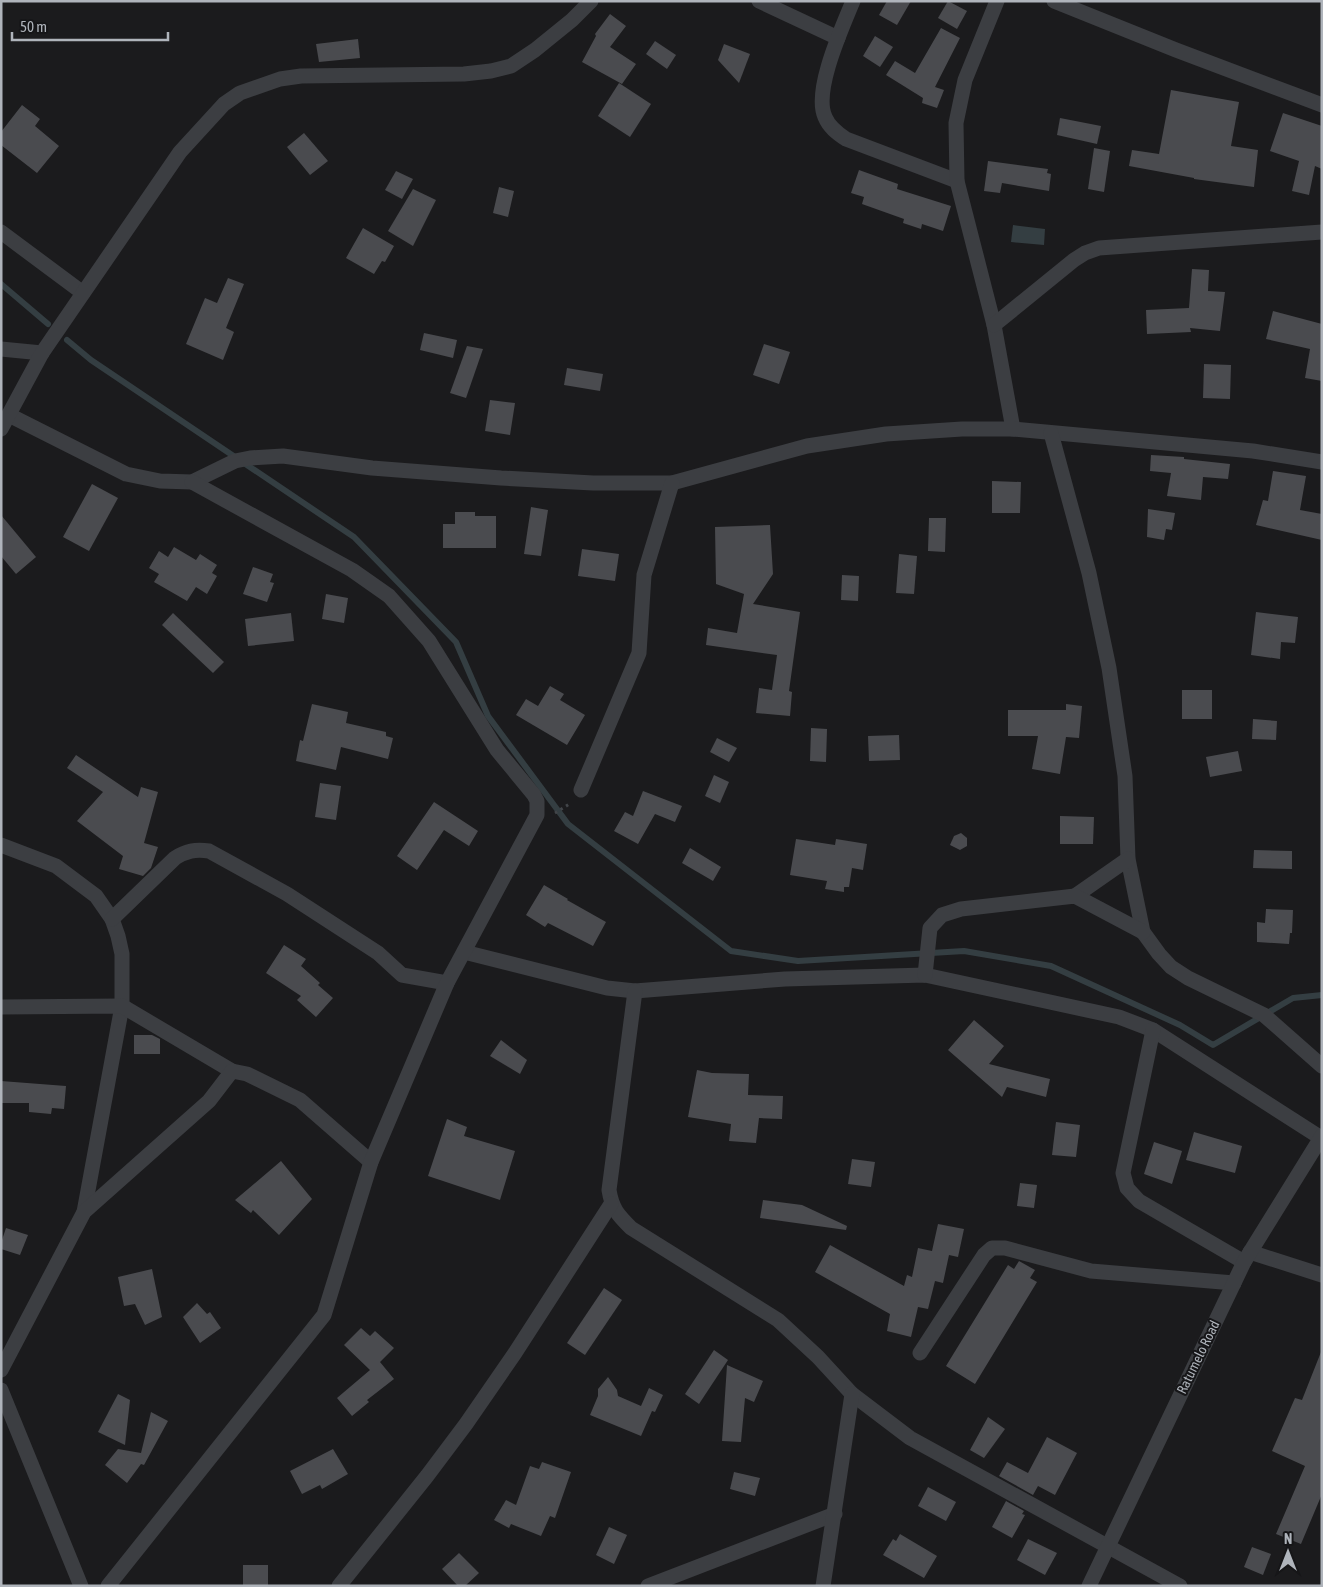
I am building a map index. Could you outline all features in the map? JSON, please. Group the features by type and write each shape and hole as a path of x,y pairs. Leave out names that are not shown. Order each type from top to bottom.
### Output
{"street":[{"path":"1,430 42,354 83,293 180,152 224,104 240,93 280,79 302,76 464,74 491,71 511,66 535,50 572,20 591,1"},
{"path":"759,1 838,38"},
{"path":"853,1 838,38 822,89 821,103 824,116 832,129 846,139 957,181"},
{"path":"997,1 965,80 956,124 957,181 994,325 1013,430"},
{"path":"1054,1 1322,105"},
{"path":"1,232 83,293"},
{"path":"994,325 1074,260 1085,253 1099,248 1322,232"},
{"path":"1,349 42,354"},
{"path":"9,414 126,474 160,481 192,482 352,570 389,596 429,641 497,750 537,801 535,822 447,983 372,1162 324,1315 108,1586"},
{"path":"192,482 235,461 283,456 372,468 502,478 593,483 672,482 807,446 886,434 962,429 1013,430 1253,451 1322,462"},
{"path":"1051,433 1090,573 1110,668 1125,776 1128,859 1143,932 1171,967 1188,978 1264,1015 1322,1066"},
{"path":"577,796 639,653 644,575 672,482"},
{"path":"1,844 56,866 96,896 112,919 122,954 122,1006 84,1212 1,1370"},
{"path":"112,919 175,858 185,852 208,851 287,894 378,953 402,975 447,983"},
{"path":"925,975 930,928 942,915 961,908 1075,896 1128,859"},
{"path":"1075,896 1143,932"},
{"path":"464,952 607,988 635,991 785,979 925,975 1119,1017 1153,1030 1321,1137"},
{"path":"635,991 609,1190 611,1204 618,1215 631,1228 778,1320 818,1357 852,1394 910,1438 1180,1586"},
{"path":"1,1007 122,1006 232,1070 247,1074 300,1100 372,1162"},
{"path":"1153,1030 1123,1173 1127,1188 1139,1201 1247,1257 1322,1275"},
{"path":"84,1212 208,1101 232,1070"},
{"name":"Ratumelo Road","path":"1089,1586 1247,1257 1321,1137"},
{"path":"338,1586 427,1476 466,1424 515,1353 611,1204"},
{"path":"920,1353 984,1256 992,1248 1005,1248 1091,1271 1234,1283"},
{"path":"1,1390 81,1586"},
{"path":"823,1586 852,1394"},
{"path":"648,1586 835,1514"}],"path":[{"path":"556,812 577,796"}],"shaded area":[{"path":"1013,225 1045,229 1044,245 1011,242"}],"building":[{"path":"887,1 911,1 897,25 879,15"},
{"path":"948,1 967,11 957,29 938,18"},
{"path":"610,14 626,26 610,47 636,64 622,84 582,62 596,36 595,34"},
{"path":"941,28 960,38 935,87 944,90 937,108 922,103 923,98 886,75 895,61 915,73"},
{"path":"875,36 893,47 880,67 863,56"},
{"path":"358,39 360,58 319,62 316,44"},
{"path":"655,41 676,55 667,69 646,54"},
{"path":"724,44 750,54 739,83 718,60"},
{"path":"619,83 651,104 630,137 598,116"},
{"path":"1171,90 1239,102 1231,146 1258,150 1254,187 1194,179 1129,166 1132,150 1159,154"},
{"path":"22,105 40,119 35,126 59,146 37,173 1,145 1,132"},
{"path":"1283,113 1322,126 1322,169 1315,166 1309,195 1292,191 1299,161 1270,151"},
{"path":"1060,118 1101,126 1097,144 1057,135"},
{"path":"304,133 328,161 310,175 287,147"},
{"path":"1094,148 1110,151 1104,192 1088,189"},
{"path":"988,161 1048,169 1047,173 1051,174 1049,191 1002,183 1000,193 984,191"},
{"path":"859,170 898,184 897,189 951,206 943,231 922,224 921,229 903,223 904,219 862,204 864,197 851,193"},
{"path":"396,171 413,179 402,199 385,190"},
{"path":"499,187 514,191 508,217 493,213"},
{"path":"413,189 436,200 413,246 388,231"},
{"path":"363,228 394,246 385,262 382,261 374,274 346,258"},
{"path":"1192,269 1209,270 1208,291 1225,292 1220,331 1190,328 1191,332 1147,334 1146,310 1189,308"},
{"path":"228,278 244,284 226,328 234,332 223,360 186,344 205,298 217,303"},
{"path":"1273,311 1322,324 1322,381 1305,378 1310,349 1266,339"},
{"path":"424,333 457,340 453,358 420,350"},
{"path":"764,344 790,352 779,384 753,375"},
{"path":"467,346 483,349 466,398 450,393"},
{"path":"1204,364 1231,365 1230,399 1203,398"},
{"path":"567,368 603,374 600,391 564,385"},
{"path":"490,400 515,403 510,435 485,431"},
{"path":"1151,455 1184,457 1184,459 1230,464 1228,479 1203,477 1201,500 1167,496 1171,473 1150,471"},
{"path":"1273,471 1306,476 1300,510 1322,514 1322,540 1256,525 1263,500 1268,501"},
{"path":"992,481 1021,482 1020,513 992,513"},
{"path":"92,484 118,498 89,551 63,537"},
{"path":"531,507 548,510 541,556 524,554"},
{"path":"1148,509 1175,513 1172,530 1166,529 1164,540 1147,537"},
{"path":"455,512 475,512 475,516 496,516 496,548 443,548 443,524 455,524"},
{"path":"1,515 36,557 16,574 1,556"},
{"path":"929,518 946,518 945,552 928,551"},
{"path":"770,525 773,574 753,604 800,612 789,691 792,692 790,716 756,713 759,688 772,690 777,655 706,645 708,628 737,633 744,594 716,584 715,527"},
{"path":"174,547 196,560 200,554 217,565 212,573 217,576 207,594 196,587 187,601 154,582 159,574 149,568 159,551 168,557"},
{"path":"582,549 619,554 615,581 578,576"},
{"path":"899,554 917,556 914,594 896,593"},
{"path":"253,567 273,574 270,582 274,583 267,602 243,594"},
{"path":"842,575 859,576 858,601 841,600"},
{"path":"326,594 348,598 344,623 322,619"},
{"path":"1256,612 1298,617 1295,643 1281,642 1280,659 1251,655"},
{"path":"173,613 224,662 213,673 162,625"},
{"path":"291,613 294,641 248,646 245,619"},
{"path":"550,686 564,694 560,700 585,715 567,745 516,715 526,699 538,706"},
{"path":"1182,690 1212,690 1212,719 1182,719"},
{"path":"312,704 348,712 346,723 386,732 386,736 393,738 388,759 341,747 336,770 296,761 300,740 303,741"},
{"path":"1066,704 1082,706 1079,738 1066,737 1060,774 1032,769 1038,736 1008,736 1008,710 1066,710"},
{"path":"1253,719 1277,721 1276,740 1252,739"},
{"path":"811,728 827,729 826,762 810,761"},
{"path":"899,735 900,760 869,761 868,736"},
{"path":"717,738 737,748 729,762 710,752"},
{"path":"1238,751 1242,771 1210,777 1206,757"},
{"path":"76,755 138,797 141,787 158,792 144,843 158,847 151,868 143,876 119,869 123,856 77,821 103,792 67,768"},
{"path":"714,775 729,782 720,803 705,796"},
{"path":"320,783 341,786 336,820 315,817"},
{"path":"643,791 682,806 675,822 655,814 638,844 614,831 625,812 633,816"},
{"path":"434,802 478,831 469,846 444,830 417,870 397,856"},
{"path":"1060,816 1094,817 1093,844 1060,844"},
{"path":"961,833 967,838 967,846 960,850 950,845 954,836"},
{"path":"796,839 835,845 836,839 867,844 863,870 852,868 849,887 844,887 844,892 825,889 827,881 790,875"},
{"path":"690,848 721,867 713,881 682,863"},
{"path":"1254,850 1292,851 1292,869 1253,868"},
{"path":"544,885 606,922 593,946 548,923 545,927 526,915"},
{"path":"1266,909 1293,910 1292,933 1290,933 1289,944 1257,942 1257,922 1265,923"},
{"path":"284,945 306,959 301,966 333,998 316,1017 297,1000 301,996 266,973"},
{"path":"974,1020 1004,1046 989,1064 1050,1079 1046,1097 1007,1087 1002,1097 948,1050"},
{"path":"134,1035 152,1035 160,1039 160,1054 134,1054"},
{"path":"501,1040 527,1060 520,1074 490,1056"},
{"path":"697,1070 712,1073 749,1074 748,1095 783,1096 782,1119 759,1118 756,1143 729,1141 731,1124 688,1117"},
{"path":"1,1081 66,1086 64,1109 52,1108 51,1114 29,1112 29,1103 1,1103"},
{"path":"447,1119 467,1127 464,1136 515,1151 500,1200 428,1176"},
{"path":"1056,1122 1080,1125 1076,1157 1052,1155"},
{"path":"1194,1132 1242,1146 1235,1173 1186,1160"},
{"path":"1154,1142 1182,1151 1172,1184 1144,1174"},
{"path":"852,1159 875,1162 871,1187 848,1184"},
{"path":"281,1161 312,1199 279,1235 253,1210 251,1213 235,1200"},
{"path":"1020,1183 1037,1185 1034,1208 1017,1206"},
{"path":"763,1200 802,1205 847,1226 846,1230 760,1218"},
{"path":"938,1224 964,1229 958,1257 949,1255 943,1283 935,1281 928,1309 918,1307 911,1337 887,1331 890,1314 815,1272 830,1245 904,1286 907,1275 912,1277 918,1248 932,1251"},
{"path":"6,1228 28,1235 20,1255 1,1249"},
{"path":"1019,1261 1035,1270 1030,1278 1037,1282 975,1384 946,1366 1008,1265 1014,1269"},
{"path":"152,1269 162,1317 145,1325 135,1304 124,1306 118,1277"},
{"path":"604,1288 622,1300 585,1355 567,1343"},
{"path":"197,1303 207,1314 210,1312 221,1328 200,1343 183,1317"},
{"path":"361,1328 370,1336 375,1331 394,1348 380,1362 394,1379 367,1400 369,1402 352,1416 337,1398 370,1370 344,1345"},
{"path":"714,1350 728,1360 699,1404 685,1394"},
{"path":"1321,1352 1322,1494 1301,1544 1276,1534 1305,1466 1272,1451 1295,1398 1302,1400"},
{"path":"727,1365 763,1381 754,1402 745,1398 741,1442 722,1441"},
{"path":"608,1377 617,1390 618,1396 641,1406 649,1388 663,1395 655,1412 652,1411 641,1436 590,1415 598,1396 598,1389"},
{"path":"118,1394 130,1400 125,1445 98,1432"},
{"path":"151,1412 168,1421 144,1465 141,1464 127,1483 105,1465 118,1449 141,1453"},
{"path":"988,1417 1005,1429 984,1458 970,1450"},
{"path":"1047,1437 1077,1453 1055,1495 1038,1486 1033,1495 999,1476 1007,1462 1028,1473"},
{"path":"333,1449 348,1474 322,1489 320,1485 302,1494 290,1471"},
{"path":"542,1462 571,1472 555,1518 550,1516 541,1536 511,1524 509,1528 494,1520 506,1500 516,1505 530,1466 539,1469"},
{"path":"734,1472 760,1478 755,1496 730,1489"},
{"path":"928,1487 956,1502 946,1521 918,1506"},
{"path":"1006,1501 1024,1511 1022,1514 1025,1515 1012,1538 992,1527"},
{"path":"609,1527 627,1535 614,1564 596,1555"},
{"path":"900,1534 937,1556 924,1578 883,1555 893,1539 896,1541"},
{"path":"1028,1539 1057,1553 1045,1575 1017,1560"},
{"path":"1252,1547 1271,1554 1263,1575 1244,1567"},
{"path":"459,1553 479,1573 465,1586 458,1586 442,1569"},
{"path":"243,1565 268,1565 268,1586 243,1586"}],"waterway":[{"path":"1,284 48,324"},
{"path":"67,340 91,360 354,537 456,642 488,716 568,824 731,951 798,961 964,951 1051,966 1180,1025 1213,1045 1293,998 1322,995"}]}
